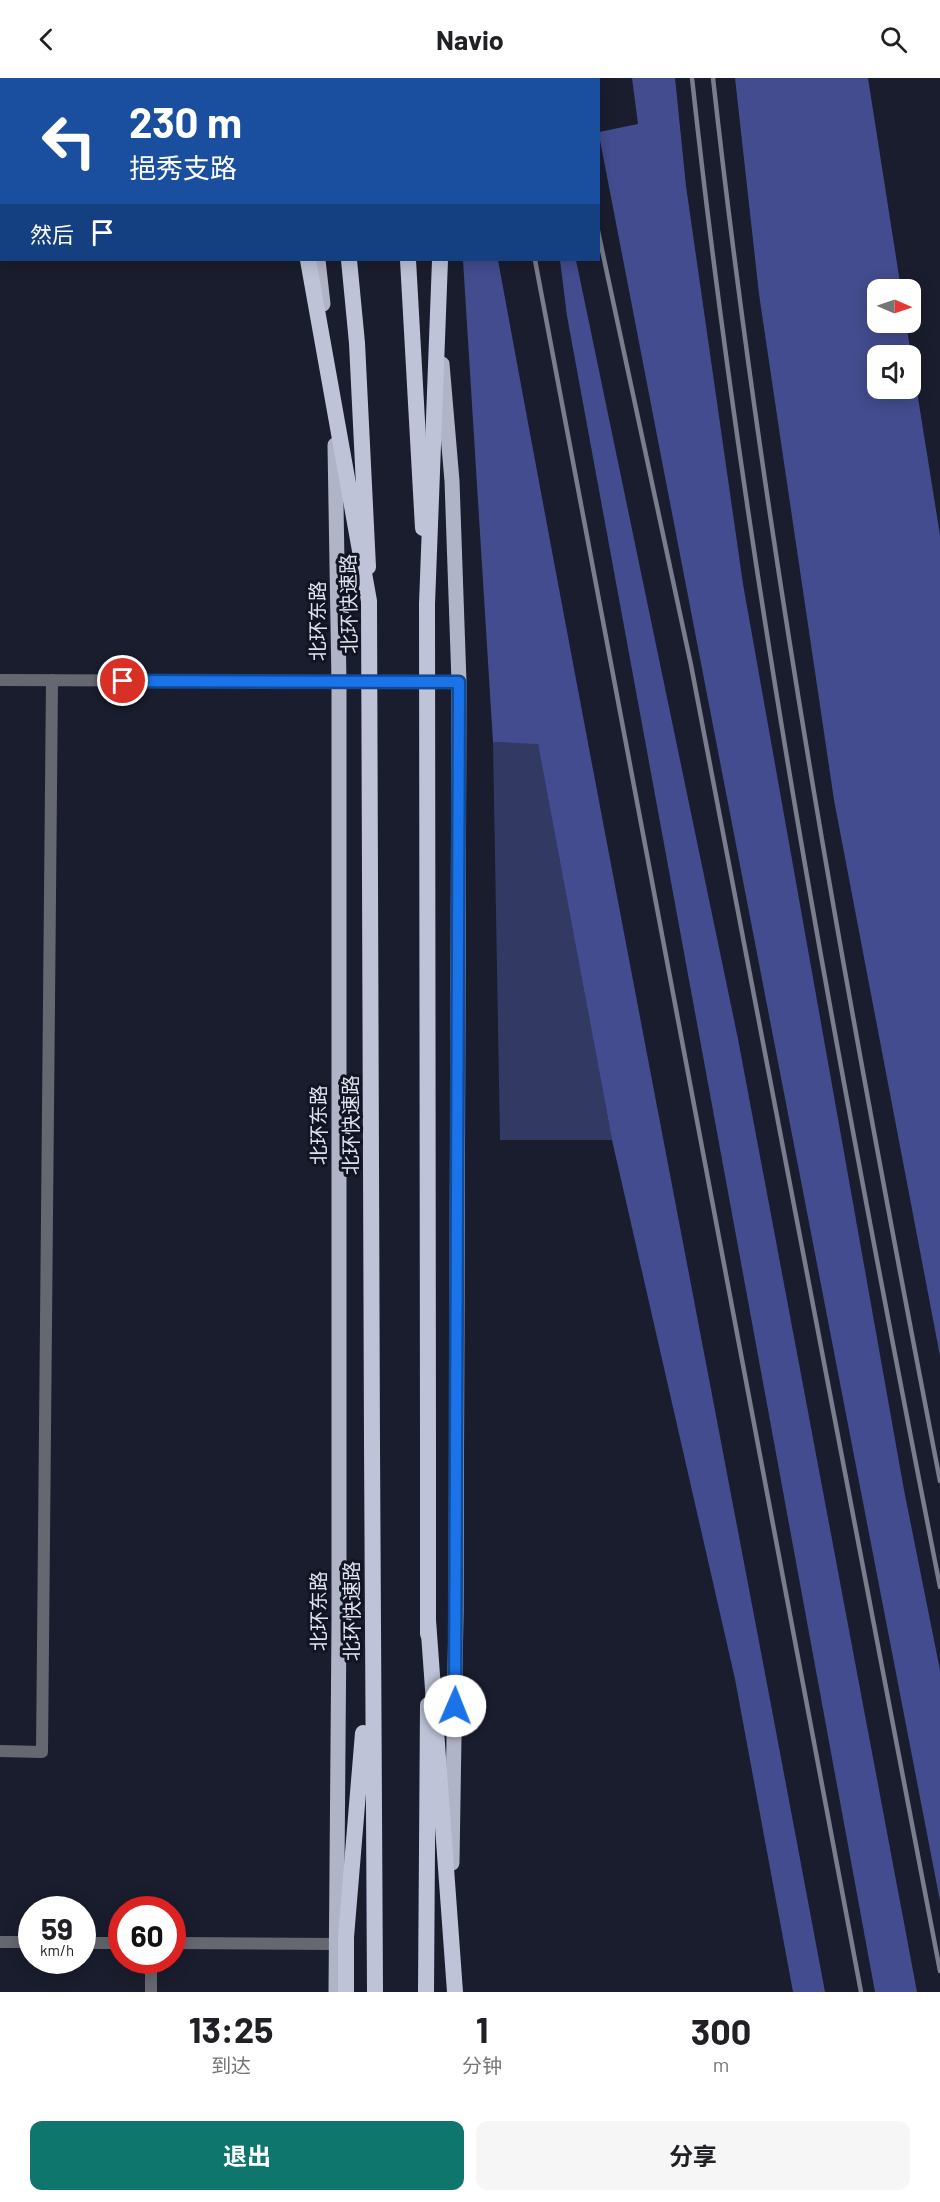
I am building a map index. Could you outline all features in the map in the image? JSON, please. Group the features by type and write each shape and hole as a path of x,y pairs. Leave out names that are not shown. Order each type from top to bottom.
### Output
{"highway":[{"path":"308,261 369,601"},
{"name":"北环快速路","path":"349,261 365,473 369,601 375,1992"},
{"path":"408,261 427,604"},
{"path":"426,1992 427,604 440,261"},
{"path":"428,1620 455,1992"},
{"path":"346,1992 346,1936 372,1633"}],"main road":[{"name":"北环东路","path":"318,261 332,376 338,508 336,1992"},
{"path":"433,261 452,482 459,682 456,1611 450,1992"}],"street":[{"path":"0,680 459,682"},
{"path":"0,1751 42,1752 52,680"},
{"path":"0,1942 18,1942"},
{"path":"186,1943 337,1944"},
{"path":"151,1974 151,1992"}],"shaded area":[{"path":"632,78 675,78 686,186 743,584 904,1490 940,1670 940,1901 600,140 600,132 638,124"},
{"path":"735,78 868,78 899,279 867,279 867,333 908,333 910,345 867,345 867,399 918,399 940,535 940,1356 834,800 759,294"},
{"path":"463,261 498,261 825,1992 793,1992 735,1679 612,1140 538,744 493,742"},
{"path":"560,261 576,261 738,1039 917,1992 875,1992 567,316"},
{"path":"493,742 538,743 612,1140 500,1140"}],"railway":[{"path":"692,78 714,268 740,457 800,835 833,1023 940,1587"},
{"path":"713,78 758,431 812,782 874,1132 940,1481"},
{"path":"600,240 691,665 940,1971"},
{"path":"535,261 861,1992"}],"route":[{"path":"123,681 459,682 455,1706"}]}
